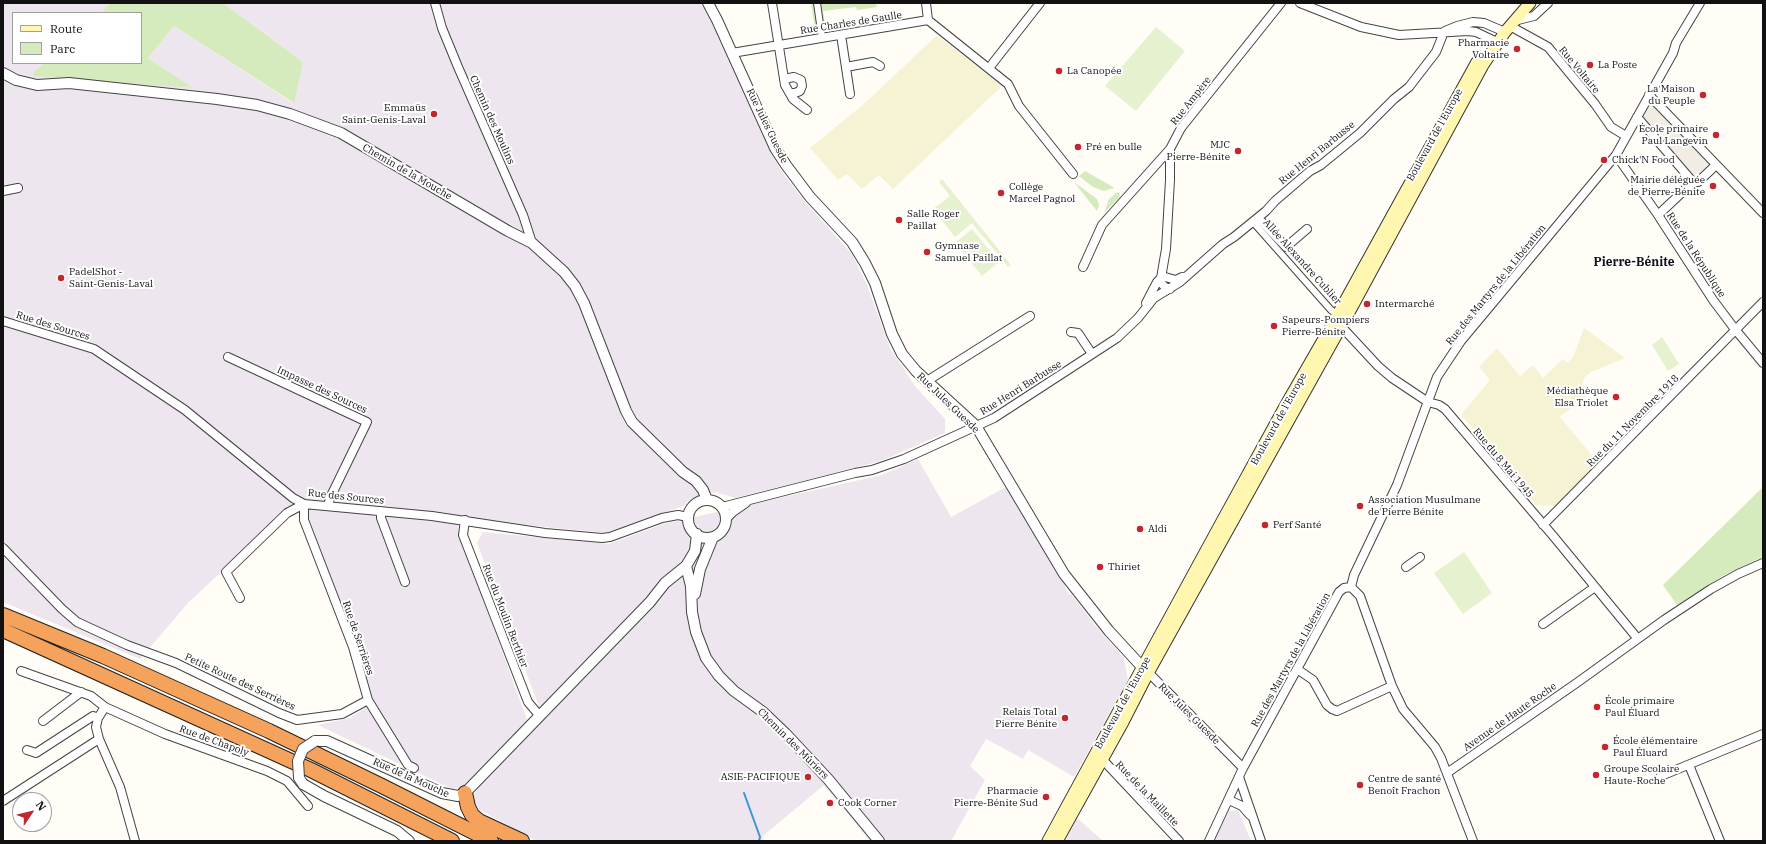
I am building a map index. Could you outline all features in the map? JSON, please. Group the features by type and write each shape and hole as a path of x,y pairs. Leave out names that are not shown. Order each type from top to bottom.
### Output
{"highway":[{"path":"3,615 102,656 269,731 484,838 491,834 506,841"},
{"path":"3,630 311,770 452,841"},
{"path":"465,793 468,807 472,815 479,821 522,841"}],"main road":[{"name":"Boulevard de l'Europe","path":"1507,26 1520,3"},
{"name":"Boulevard de l'Europe","path":"1048,841 1145,670 1338,320 1483,65 1494,40 1530,3"},
{"name":"Boulevard de l'Europe","path":"1057,841 1102,760 1145,670"}],"street":[{"name":"Chemin des Moulins","path":"435,3 442,28 523,215 532,243"},
{"name":"Rue Jules Guesde","path":"708,3 775,148 810,197 852,242 865,263 875,283 892,334 902,354 926,381 976,426 1064,574 1105,627 1145,670 1243,768"},
{"path":"772,3 785,85 793,99 807,110"},
{"path":"817,3 822,38"},
{"path":"926,3 928,20 1008,84 1019,106 1073,174"},
{"path":"989,68 1040,3"},
{"name":"Rue Ampère","path":"1161,278 1166,242 1170,180 1170,149 1181,128 1281,3"},
{"name":"Rue Voltaire","path":"1300,3 1361,27 1399,35 1425,35 1444,32 1456,33 1468,31 1494,40"},
{"path":"1507,26 1534,16 1548,3"},
{"name":"Rue des Martyrs de la Libération","path":"1209,841 1243,768 1339,592 1344,588 1351,587 1354,575 1397,485 1437,377 1461,341 1616,155 1673,53 1676,43 1700,3"},
{"name":"Rue Charles de Gaulle","path":"732,54 928,20"},
{"path":"1468,31 1473,22"},
{"name":"Rue Voltaire","path":"1444,32 1457,26 1473,22 1507,26 1548,47 1612,127 1626,136"},
{"name":"Rue Henri Barbusse","path":"722,507 885,466 994,418 1117,338 1143,312 1154,298 1170,289 1255,220 1274,201 1310,171 1321,165 1360,133 1367,124 1409,87 1436,52 1444,32"},
{"path":"841,35 850,94"},
{"path":"846,67 873,62 880,66"},
{"name":"Chemin de la Mouche","path":"3,73 16,80 37,85 69,83 217,99 257,105 290,114 341,133 508,231 532,243 564,272 575,286 584,303 626,411 632,422 683,472 696,482 703,490 702,501"},
{"path":"784,79 794,77 801,80 802,86 800,91 795,94 790,93"},
{"path":"1649,95 1763,212"},
{"path":"1637,117 1693,182"},
{"path":"1083,267 1102,225 1170,149"},
{"name":"Rue de la République","path":"1616,155 1658,215 1704,287 1736,331 1763,363"},
{"path":"1658,215 1693,182 1698,182 1716,165"},
{"path":"3,191 18,188"},
{"path":"1255,220 1286,247 1306,229"},
{"name":"Allée Alexandre Cublier","path":"1255,220 1338,320"},
{"path":"1170,289 1161,283 1161,278 1165,277 1176,280 1185,276"},
{"name":"Rue Henri Barbusse","path":"1143,312 1148,299 1161,278"},
{"name":"Rue du 11 Novembre 1918","path":"1543,525 1763,302"},
{"path":"926,381 1030,316"},
{"name":"Rue du 8 Mai 1945","path":"1338,320 1378,366 1392,378 1428,402 1439,405 1445,409 1638,639"},
{"name":"Rue des Sources","path":"3,321 94,349 185,410 293,498 304,504 465,520 545,533 602,538 610,537 662,518 678,515 688,517"},
{"path":"1072,332 1078,333 1092,354"},
{"name":"Impasse des Sources","path":"228,357 367,422 330,498 328,506"},
{"name":"Rue Henri Barbusse","path":"726,519 744,504 758,498"},
{"path":"702,501 712,501 722,507 726,519 724,528 713,536 702,537 690,526 688,517 690,511 702,501"},
{"path":"240,598 226,572 288,513 304,504"},
{"name":"Rue de Serrières","path":"304,504 304,520 353,647 368,700 408,764 414,768"},
{"path":"381,511 381,518 405,582"},
{"name":"Rue du Moulin Berthier","path":"465,520 463,535 528,702 539,715"},
{"name":"Rue de la Mouche","path":"687,569 695,552 697,534"},
{"name":"Chemin des Mûriers","path":"692,605 703,560 713,536"},
{"name":"Petite Route des Serrières","path":"3,548 62,609 77,622 126,645 176,663 279,713 297,720 342,714 368,700"},
{"path":"1406,567 1420,557"},
{"name":"Rue de la Mouche","path":"409,841 397,831 324,796 303,784 299,778 298,761 303,749 316,741 327,741 442,793 458,796 465,793 650,602 665,583 703,560"},
{"name":"Avenue de Haute Roche","path":"1447,773 1711,589 1738,574 1763,563"},
{"name":"Chemin des Mûriers","path":"687,569 691,586 696,632 706,658 719,676 734,691 762,712 807,756 879,841"},
{"path":"1351,587 1360,596 1392,686 1403,708 1435,747 1447,773 1473,841"},
{"path":"1543,624 1595,587"},
{"path":"1297,669 1313,680 1327,705 1332,710 1337,711 1392,686"},
{"name":"Rue de Chapoly","path":"21,671 91,696 105,707 165,734 267,771 287,781 308,806"},
{"path":"43,722 81,692"},
{"path":"105,707 98,718 96,727 99,739 120,787 135,841"},
{"path":"27,750 36,753 93,716 98,718"},
{"path":"1661,776 1763,734"},
{"path":"3,801 99,739"},
{"name":"Rue de la Maillette","path":"1102,760 1179,841"},
{"path":"1689,765 1720,841"},
{"path":"1239,777 1261,841"},
{"path":"1229,800 1242,806 1252,817"}],"shaded area":[{"path":"3,3 110,3 102,12 12,12 12,64 43,64 34,71 192,88 148,58 174,26 293,103 303,62 223,3 700,3 707,13 764,139 780,169 806,203 852,254 867,285 890,348 915,386 945,419 945,433 881,461 735,498 715,492 689,500 684,506 606,533 505,523 459,515 458,531 528,722 466,786 452,789 318,725 350,718 374,702 310,520 293,504 188,603 140,659 3,602"},
{"path":"937,35 1002,86 893,189 879,175 862,189 847,174 838,180 810,148 865,103"},
{"path":"1650,102 1712,164 1695,180 1643,118 1642,115"},
{"path":"1584,328 1625,358 1591,372 1585,377 1583,382 1584,398 1560,417 1599,464 1554,506 1536,505 1461,415 1490,380 1479,367 1497,348 1520,376 1533,365 1543,378 1563,359 1567,363 1573,357"},
{"path":"918,459 951,517 1006,487 1064,584 1069,595 1071,594 1095,625 1124,658 1128,680 1074,777 1028,750 1023,759 986,739 970,766 985,780 951,841 870,841 824,785 763,836 764,838 761,841 536,841 475,807 471,799 489,772 543,717 477,543 483,532 609,544 663,524 882,475"},
{"path":"1238,810 1251,841 1214,841 1229,811"},
{"path":"1077,818 1103,841 1065,841"}],"green space":[{"path":"110,3 223,3 303,62 294,103 174,26 148,58 193,88 33,76 34,71 43,64 142,64 142,12 102,12"},
{"path":"811,3 876,3 877,7 857,10 856,7 823,11 826,33 816,34"},
{"path":"1156,27 1185,51 1136,111 1105,86"},
{"path":"1085,171 1114,188 1104,191 1093,187 1079,176"},
{"path":"942,179 1011,265 1008,267 972,223 955,237 933,209 950,196 939,182"},
{"path":"1074,182 1097,199 1099,205 1097,211"},
{"path":"1116,193 1119,193 1120,197 1104,213 1109,199"},
{"path":"972,229 999,262 982,276 955,243"},
{"path":"1662,337 1679,364 1668,371 1652,345"},
{"path":"1763,487 1763,557 1724,575 1677,605 1663,585"},
{"path":"1464,552 1492,593 1463,614 1434,573"}],"waterway":[{"path":"744,793 760,837 759,841"}],"place":[{"name":"Pharmacie Voltaire","path":"1517,49"},
{"name":"La Poste","path":"1590,65"},
{"name":"La Canopée","path":"1059,71"},
{"name":"La Maison du Peuple","path":"1703,95"},
{"name":"Emmaüs Saint-Genis-Laval","path":"434,114"},
{"name":"École primaire Paul Langevin","path":"1716,135"},
{"name":"Pré en bulle","path":"1078,147"},
{"name":"MJC Pierre-Bénite","path":"1238,151"},
{"name":"Chick'N Food","path":"1604,160"},
{"name":"Mairie déléguée de Pierre-Bénite","path":"1713,186"},
{"name":"Collège Marcel Pagnol","path":"1001,193"},
{"name":"Salle Roger Paillat","path":"899,220"},
{"name":"Gymnase Samuel Paillat","path":"927,252"},
{"name":"PadelShot - Saint-Genis-Laval","path":"61,278"},
{"name":"Intermarché","path":"1367,304"},
{"name":"Sapeurs-Pompiers Pierre-Bénite","path":"1274,326"},
{"name":"Médiathèque Elsa Triolet","path":"1616,397"},
{"name":"Association Musulmane de Pierre Bénite","path":"1360,506"},
{"name":"Perf Santé","path":"1265,525"},
{"name":"Aldi","path":"1140,529"},
{"name":"Thiriet","path":"1100,567"},
{"name":"École primaire Paul Éluard","path":"1597,707"},
{"name":"Relais Total Pierre Bénite","path":"1065,718"},
{"name":"École élémentaire Paul Éluard","path":"1605,747"},
{"name":"Groupe Scolaire Haute-Roche","path":"1596,775"},
{"name":"ASIE-PACIFIQUE","path":"808,777"},
{"name":"Centre de santé Benoît Frachon","path":"1360,785"},
{"name":"Pharmacie Pierre-Bénite Sud","path":"1046,797"},
{"name":"Cook Corner","path":"830,803"}],"district":[{"name":"Pierre-Bénite","path":"1634,263"}]}
